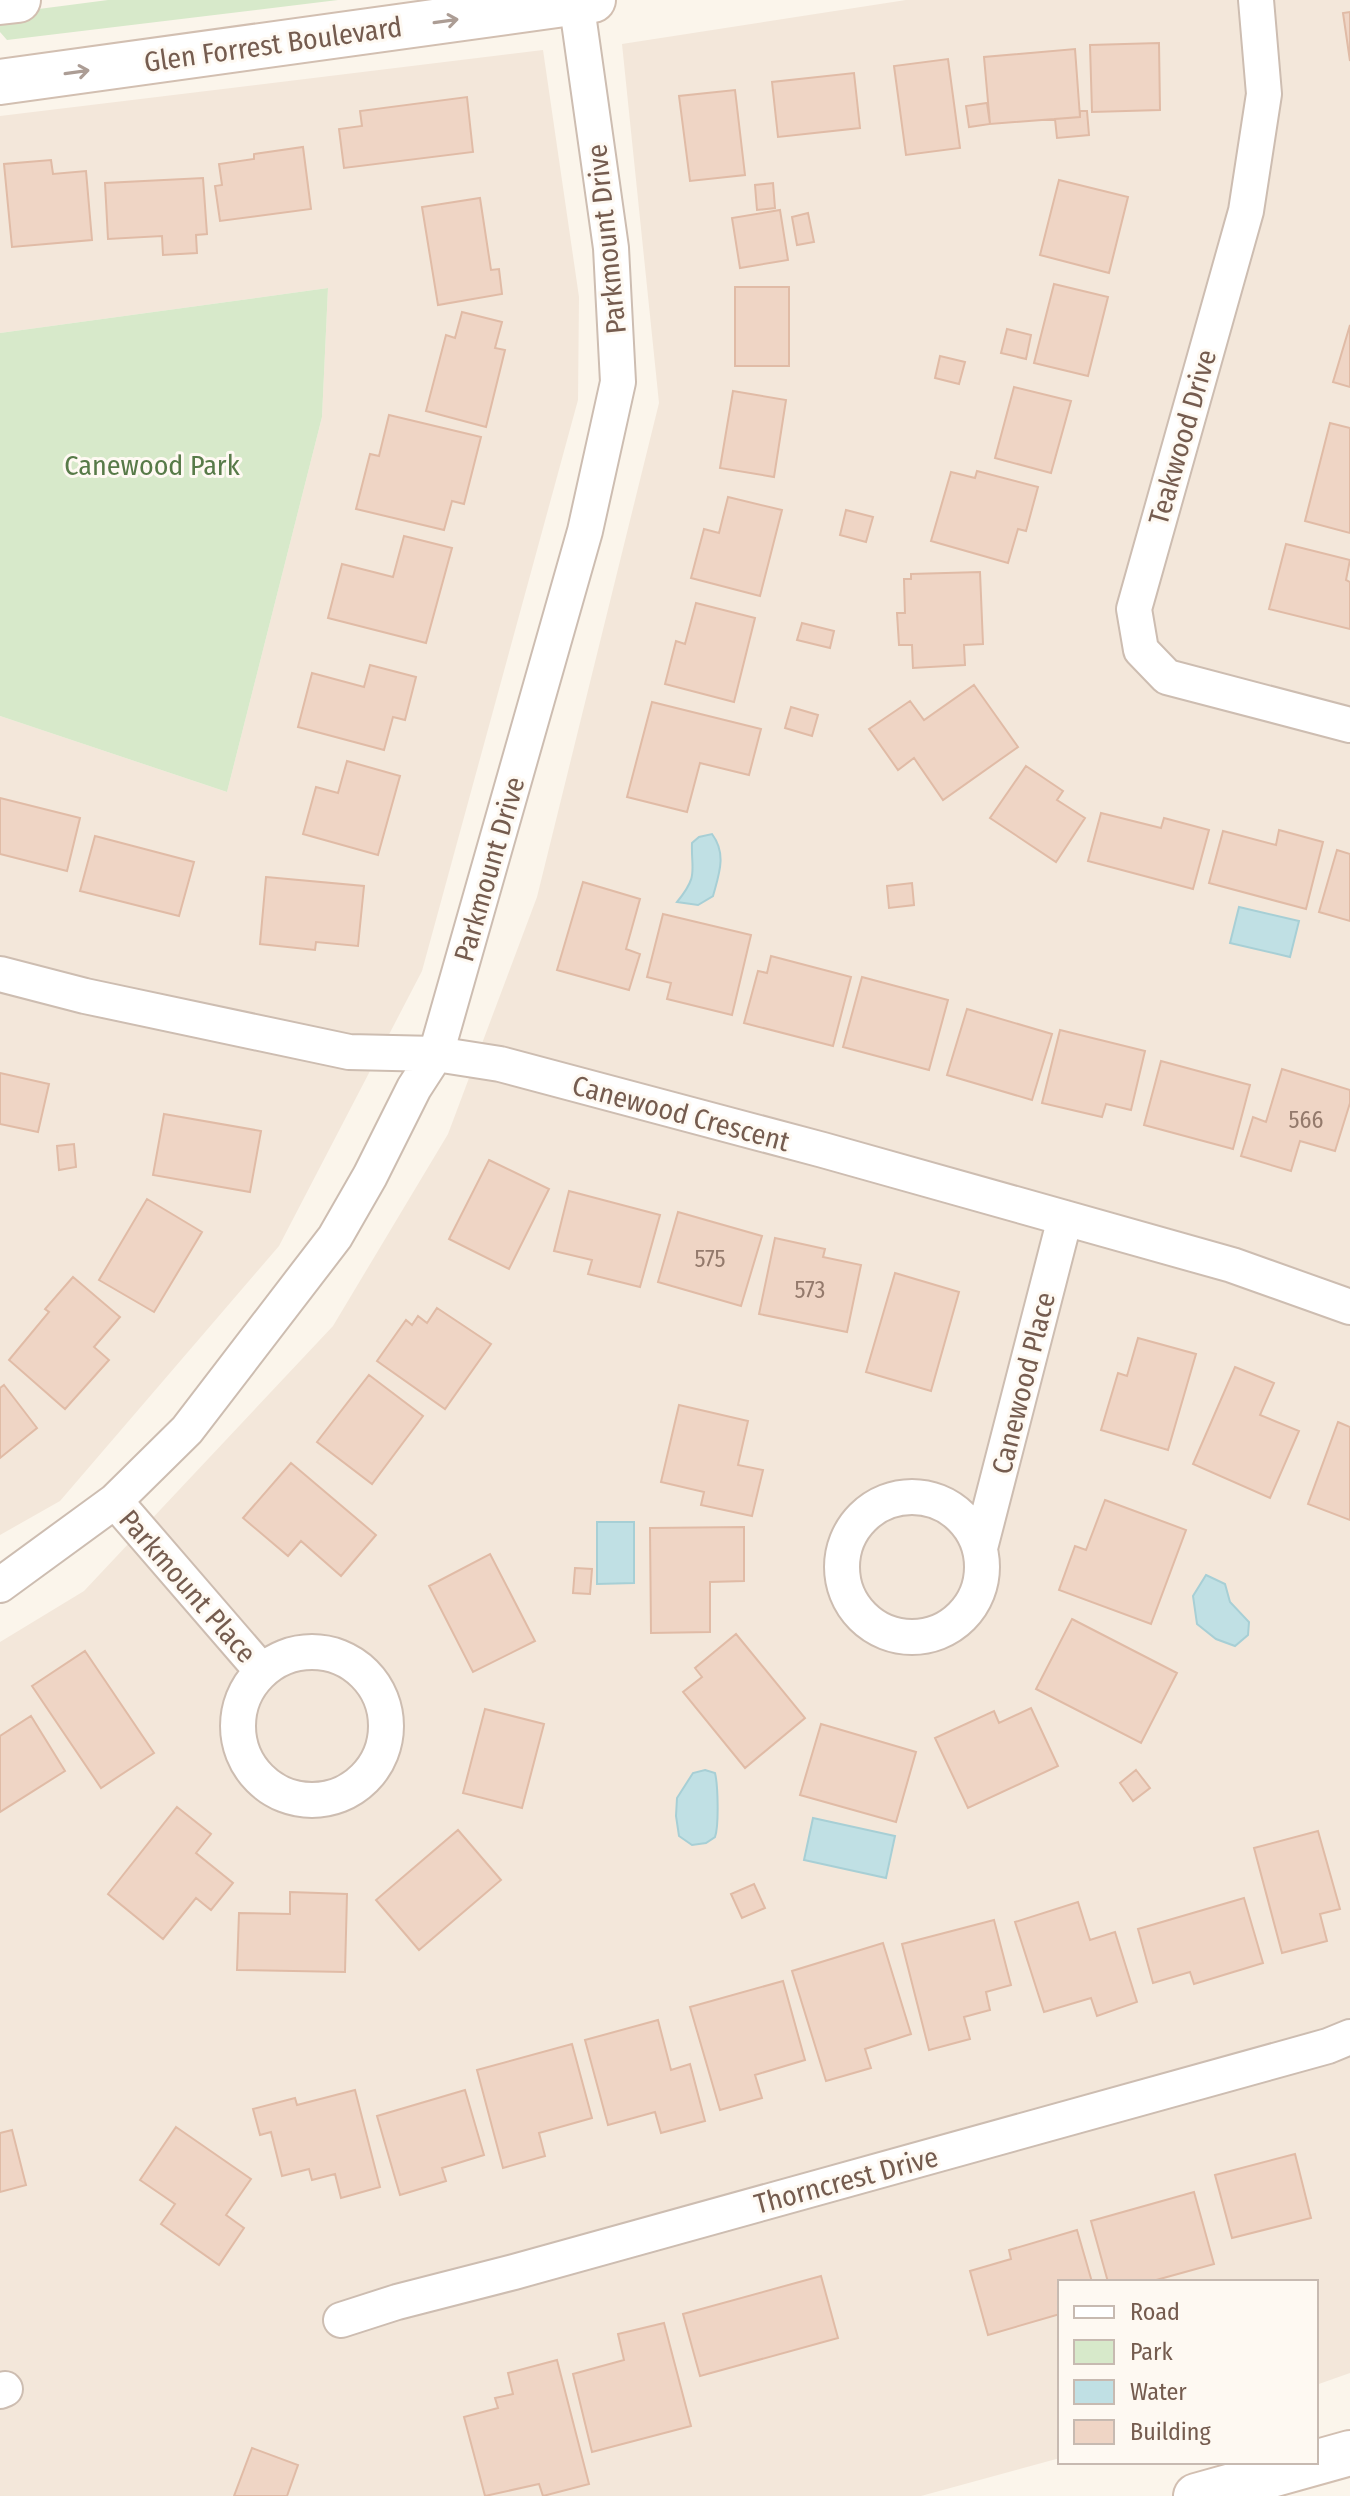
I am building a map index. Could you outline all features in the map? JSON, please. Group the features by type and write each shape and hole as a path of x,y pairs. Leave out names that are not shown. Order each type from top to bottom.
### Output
{"street":[{"path":"0,2 18,0"},
{"name":"Teakwood Drive","path":"1256,0 1264,94 1246,211 1134,609 1141,650 1167,677 1350,725"},
{"name":"Glen Forrest Boulevard","path":"0,82 582,1"},
{"name":"Parkmount Drive","path":"0,1585 115,1501 187,1430 335,1237 414,1088 436,1054 585,531 618,382 611,248 582,1"},
{"name":"Canewood Crescent","path":"0,974 85,996 349,1052 436,1054 500,1064 1232,1265 1350,1307"},
{"name":"Canewood Place","path":"980,1548 965,1521 947,1506 922,1498 897,1499 875,1508 850,1535 844,1552 846,1589 857,1611 871,1624 896,1636 921,1637 956,1623 979,1591 983,1573 980,1548 1065,1218"},
{"name":"Parkmount Place","path":"115,1501 261,1670"},
{"name":"Parkmount Place","path":"298,1652 324,1652 348,1660 369,1677 379,1692 386,1717 385,1743 368,1774 351,1790 326,1799 300,1800 268,1789 247,1763 237,1731 239,1706 250,1682 261,1670 298,1652"},
{"name":"Thorncrest Drive","path":"341,2320 397,2302 1182,2088 1350,2037"},
{"path":"1318,2462 1350,2453"},
{"path":"1196,2496 1311,2464"}],"shaded area":[{"path":"906,0 1350,0 1350,2373 1318,2384 1318,2280 1058,2280 1058,2459 921,2496 0,2496 0,1642 84,1591 333,1326 448,1134 537,897 659,403 622,44"},
{"path":"543,50 579,297 578,400 422,971 279,1246 60,1501 0,1535 0,716 227,792 322,417 328,288 0,333 0,116"}],"green space":[{"path":"108,0 338,0 7,40 0,32 0,18 8,13"},
{"name":"Canewood Park","path":"328,288 322,417 227,792 0,716 0,333"}],"water":[{"path":"712,834 720,857 713,896 698,905 677,902 691,879 692,843 699,837"},
{"path":"1239,907 1299,921 1290,957 1230,943"},
{"path":"597,1522 634,1522 634,1583 597,1584"},
{"path":"1206,1575 1225,1584 1230,1602 1249,1622 1248,1635 1235,1646 1216,1639 1197,1624 1193,1596"},
{"path":"705,1770 715,1773 718,1805 716,1832 715,1837 706,1843 692,1845 679,1836 677,1798 693,1773"},
{"path":"813,1818 895,1836 886,1878 804,1860"}],"building":[{"path":"1350,12 1350,61 1343,13"},
{"path":"1159,43 1160,110 1092,112 1090,45"},
{"path":"1075,49 1080,117 990,124 984,57"},
{"path":"948,59 960,148 906,155 894,66"},
{"path":"854,73 860,128 778,137 772,82"},
{"path":"735,90 745,175 690,181 679,96"},
{"path":"467,97 473,152 344,168 339,129 362,126 360,111"},
{"path":"987,103 990,124 969,127 966,106"},
{"path":"1080,111 1087,111 1089,135 1057,138 1055,119 1080,117"},
{"path":"303,147 311,209 220,221 215,186 222,185 219,164 254,159 254,154"},
{"path":"51,160 53,174 86,171 92,240 12,247 4,164"},
{"path":"203,178 207,234 196,235 197,253 163,255 162,236 108,239 105,183"},
{"path":"1059,180 1128,197 1109,273 1040,255"},
{"path":"773,183 775,208 757,210 755,185"},
{"path":"480,198 491,270 499,269 502,294 438,305 422,207"},
{"path":"780,210 788,260 740,268 732,218"},
{"path":"808,213 814,242 797,245 792,217"},
{"path":"1054,284 1108,297 1088,376 1034,363"},
{"path":"735,287 789,287 789,366 735,366"},
{"path":"462,312 502,322 495,348 505,350 486,427 426,411 446,335 455,338"},
{"path":"1350,325 1350,387 1333,382"},
{"path":"1007,329 1031,335 1026,359 1001,353"},
{"path":"940,356 965,362 959,384 935,378"},
{"path":"1014,387 1071,401 1051,473 995,458"},
{"path":"733,391 786,400 774,477 720,468"},
{"path":"389,415 481,437 464,504 452,501 444,530 356,509 370,454 379,456"},
{"path":"1330,423 1350,428 1350,533 1305,521"},
{"path":"977,471 1038,487 1026,531 1018,529 1008,563 931,541 951,472 975,478"},
{"path":"728,497 782,510 760,596 691,578 704,529 719,533"},
{"path":"846,510 873,517 866,542 840,535"},
{"path":"404,536 452,548 426,643 328,618 342,564 393,577"},
{"path":"1286,544 1350,560 1346,580 1350,582 1350,629 1269,609"},
{"path":"980,572 983,644 964,645 965,665 913,668 912,645 899,645 897,613 905,613 904,579 911,579 911,574"},
{"path":"696,603 755,618 734,702 665,684 676,641 685,644"},
{"path":"802,623 834,631 830,648 797,640"},
{"path":"370,665 416,677 405,720 393,717 384,750 298,727 312,673 364,687"},
{"path":"974,685 1018,747 943,800 914,758 898,770 869,729 910,701 924,720"},
{"path":"652,702 761,729 749,775 700,763 687,812 627,797"},
{"path":"791,707 818,715 812,736 785,728"},
{"path":"347,761 400,776 378,855 303,834 316,787 338,793"},
{"path":"1026,766 1063,791 1057,800 1085,818 1056,862 990,818"},
{"path":"0,798 80,818 67,871 0,854"},
{"path":"1101,813 1161,828 1164,818 1209,830 1193,889 1088,861"},
{"path":"1279,830 1323,842 1306,909 1209,883 1223,831 1276,845"},
{"path":"95,836 194,862 179,916 80,891"},
{"path":"1337,850 1350,854 1350,921 1319,912"},
{"path":"266,877 364,886 358,946 316,942 315,950 260,944"},
{"path":"583,882 640,899 626,949 640,954 629,990 557,970"},
{"path":"912,883 914,905 889,908 887,886"},
{"path":"663,914 751,935 732,1015 667,999 671,983 647,977"},
{"path":"771,956 851,977 833,1046 744,1023 758,971 767,973"},
{"path":"862,977 948,1000 929,1070 843,1047"},
{"path":"967,1009 1052,1034 1032,1100 947,1075"},
{"path":"1060,1030 1145,1051 1131,1110 1106,1104 1102,1117 1042,1103"},
{"path":"1161,1061 1250,1085 1233,1149 1144,1125"},
{"path":"1282,1069 1350,1090 1350,1103 1335,1151 1300,1141 1291,1171 1241,1156 1253,1117 1266,1122"},
{"path":"0,1073 49,1084 38,1132 0,1124"},
{"path":"164,1114 261,1131 250,1192 153,1175"},
{"path":"74,1144 76,1167 59,1170 57,1146"},
{"path":"489,1160 549,1189 509,1269 449,1239"},
{"path":"569,1191 660,1215 640,1287 588,1274 592,1260 554,1251"},
{"path":"147,1199 202,1232 154,1312 99,1280"},
{"path":"678,1212 762,1236 741,1306 658,1282"},
{"path":"775,1238 825,1249 823,1257 861,1265 847,1332 759,1314"},
{"path":"895,1273 959,1292 931,1391 866,1372"},
{"path":"73,1277 120,1317 94,1347 109,1360 65,1409 9,1360 49,1312 45,1309"},
{"path":"437,1308 491,1344 445,1409 377,1361 406,1320 412,1325 418,1316 427,1323"},
{"path":"1138,1338 1196,1354 1168,1450 1101,1430 1118,1373 1127,1376"},
{"path":"1235,1367 1274,1383 1260,1415 1299,1431 1270,1498 1193,1464"},
{"path":"369,1375 423,1416 372,1484 317,1442"},
{"path":"4,1385 37,1428 0,1458 0,1388"},
{"path":"679,1405 748,1421 738,1465 763,1470 752,1516 701,1505 704,1492 661,1482"},
{"path":"1338,1422 1350,1427 1350,1520 1308,1504"},
{"path":"291,1463 376,1535 341,1576 301,1541 288,1556 243,1518"},
{"path":"1105,1500 1186,1530 1151,1624 1059,1590 1075,1546 1086,1550"},
{"path":"744,1527 744,1581 710,1582 710,1632 651,1633 650,1528"},
{"path":"490,1554 535,1641 473,1672 429,1586"},
{"path":"575,1568 592,1569 590,1594 573,1593"},
{"path":"1072,1619 1177,1673 1141,1743 1036,1689"},
{"path":"736,1634 805,1718 745,1768 683,1692 702,1677 695,1668"},
{"path":"85,1651 154,1753 101,1788 32,1686"},
{"path":"1031,1708 1058,1766 968,1808 935,1738 994,1711 999,1723"},
{"path":"485,1709 544,1724 522,1808 463,1793"},
{"path":"31,1716 65,1771 0,1812 0,1736"},
{"path":"821,1724 916,1752 896,1822 800,1795"},
{"path":"1136,1770 1150,1788 1133,1801 1120,1783"},
{"path":"177,1807 211,1834 196,1853 233,1883 211,1910 196,1898 163,1939 108,1894"},
{"path":"458,1830 501,1880 419,1950 376,1900"},
{"path":"1318,1831 1340,1909 1320,1914 1327,1941 1282,1953 1254,1848"},
{"path":"754,1884 765,1908 742,1918 731,1894"},
{"path":"290,1892 347,1894 345,1972 237,1970 239,1913 290,1914"},
{"path":"1244,1898 1263,1963 1194,1984 1190,1972 1153,1983 1138,1929"},
{"path":"1078,1902 1090,1940 1115,1932 1137,2002 1097,2016 1091,1998 1044,2012 1015,1922"},
{"path":"994,1920 1011,1985 986,1992 990,2010 964,2017 970,2039 929,2050 902,1944"},
{"path":"883,1943 911,2034 865,2049 871,2068 826,2081 792,1971"},
{"path":"783,1981 805,2060 755,2075 762,2098 720,2110 690,2007"},
{"path":"658,2020 671,2070 690,2064 705,2121 661,2133 655,2112 608,2125 585,2040"},
{"path":"572,2044 592,2118 539,2133 545,2156 503,2168 477,2070"},
{"path":"355,2090 380,2187 341,2198 335,2174 312,2180 309,2169 282,2176 271,2132 260,2135 253,2109 295,2098 297,2105"},
{"path":"465,2090 484,2155 442,2168 446,2181 400,2195 377,2116"},
{"path":"176,2127 251,2179 226,2215 244,2228 219,2265 161,2224 175,2204 140,2180"},
{"path":"12,2130 26,2185 0,2192 0,2133"},
{"path":"1295,2154 1311,2218 1232,2238 1215,2175"},
{"path":"1194,2192 1214,2264 1156,2280 1107,2280 1091,2221"},
{"path":"1077,2230 1091,2280 1058,2280 1058,2315 988,2335 970,2271 1011,2259 1009,2250"},
{"path":"821,2276 838,2338 700,2376 683,2314"},
{"path":"664,2323 691,2426 592,2452 573,2374 624,2360 618,2334"},
{"path":"557,2360 589,2484 543,2496 539,2484 485,2496 464,2417 498,2408 495,2398 513,2394 508,2373"},
{"path":"252,2448 298,2465 287,2496 234,2496"}]}
